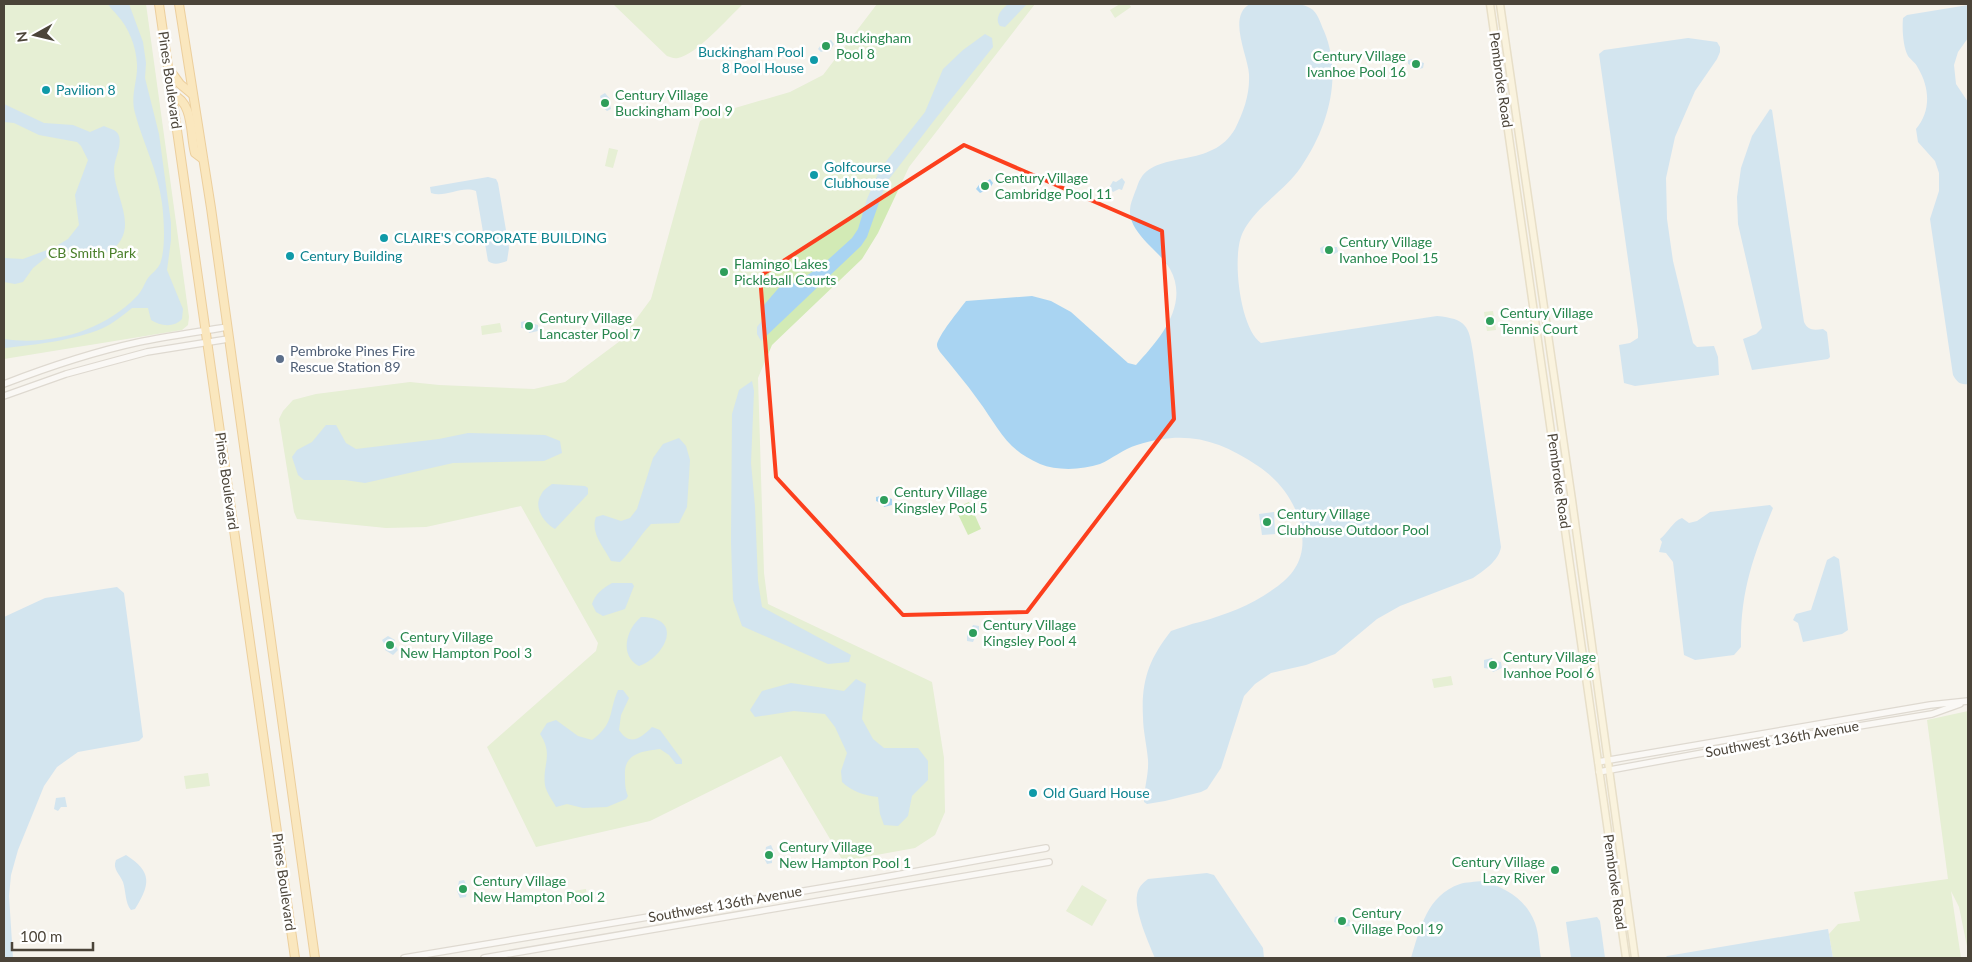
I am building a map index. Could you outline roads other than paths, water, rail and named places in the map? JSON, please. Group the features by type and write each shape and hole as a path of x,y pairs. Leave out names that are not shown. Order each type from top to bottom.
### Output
{"highway":[{"name":"Pines Boulevard","path":"159,4 295,958"},
{"name":"Pines Boulevard","path":"179,4 203,160 315,958"},
{"path":"168,68 180,84 192,94"},
{"path":"172,95 176,96 185,107 195,153 203,160"}],"main road":[{"name":"Pembroke Road","path":"1490,4 1626,958"},
{"name":"Pembroke Road","path":"1500,4 1635,958"}],"street":[{"path":"4,384 51,366 139,342 226,328"},
{"path":"4,396 92,366 147,352 228,339"},
{"name":"Southwest 136th Avenue","path":"1598,762 1930,705 1966,701"},
{"name":"Southwest 136th Avenue","path":"1599,772 1932,714 1966,701"},
{"name":"Southwest 136th Avenue","path":"404,958 863,881 1046,848"},
{"name":"Southwest 136th Avenue","path":"484,958 1049,862"}],"water":[{"path":"1290,3 1313,10 1319,18 1330,48 1332,84 1325,119 1311,152 1287,184 1255,214 1243,232 1239,243 1238,274 1243,308 1248,323 1254,335 1261,343 1437,316 1454,319 1464,325 1470,336 1501,547 1494,561 1473,578 1400,606 1377,619 1335,654 1306,665 1271,673 1255,684 1244,696 1221,768 1207,789 1147,804 1144,802 1148,765 1143,692 1152,661 1171,631 1220,616 1248,604 1282,583 1293,572 1302,551 1302,534 1293,504 1274,479 1258,466 1229,449 1200,440 1171,438 1154,440 1122,451 1100,464 1085,468 1062,469 1040,464 1019,452 1004,437 940,352 937,345 945,330 966,301 1032,296 1051,301 1071,312 1128,363 1136,365 1154,345 1169,321 1174,309 1176,296 1175,282 1170,269 1133,224 1130,215 1132,201 1140,180 1149,169 1160,164 1200,155 1213,150 1225,141 1235,129 1244,109 1249,74 1240,37 1240,17 1243,10 1250,4"},
{"path":"108,4 129,4 143,42 146,63 145,78 159,134 171,223 167,270 183,309 182,319 175,324 163,325 151,320 148,308 132,308 111,324 80,336 4,348 4,339 22,341 58,338 92,327 108,319 123,309 138,295 148,278 160,264 162,258 164,225 160,191 134,107 137,70 135,51 125,26"},
{"path":"1008,4 1027,4 1005,27 1000,26 998,17"},
{"path":"1968,5 1968,38 1958,52 1954,65 1956,84 1968,102 1968,384 1963,384 1956,380 1953,375 1930,219 1939,191 1939,173 1935,161 1918,142 1916,129 1924,115 1927,91 1917,66 1906,52 1903,18 1907,15"},
{"path":"985,34 992,38 993,47 886,183 867,237 861,246 761,341 757,334 757,327 764,318 764,305 782,284 795,283 820,267 852,238 858,229 867,199 880,169 925,112 943,69 963,50"},
{"path":"1688,38 1717,42 1720,52 1695,91 1675,137 1666,178 1667,219 1673,261 1693,343 1697,347 1714,346 1718,357 1719,375 1635,386 1624,383 1619,345 1630,343 1638,338 1638,330 1599,54 1604,50"},
{"name":"Buckingham Pool 8","path":"831,40 834,44 830,51 828,49 821,52 818,49 823,42"},
{"name":"Century Village Ivanhoe Pool 16","path":"1417,58 1418,61 1424,63 1423,68 1415,70 1415,67 1408,64 1408,60"},
{"name":"Century Village Buckingham Pool 9","path":"605,93 610,99 611,109 607,111 600,105 602,103 600,96"},
{"path":"4,104 44,123 73,125 90,132 104,126 118,134 120,140 114,170 125,226 123,236 117,246 100,256 60,251 58,245 68,239 79,225 75,195 88,160 77,142 39,135 14,123 4,122"},
{"path":"1770,109 1772,110 1804,322 1809,328 1814,330 1823,329 1827,332 1830,357 1828,359 1752,370 1743,339 1756,334 1762,328 1738,224 1737,197 1741,168 1752,136"},
{"path":"488,177 496,179 498,183 509,248 507,261 498,264 488,261 476,191 465,189 437,194 431,193 430,187"},
{"path":"1122,178 1125,182 1122,190 1119,189 1113,192 1109,188 1113,181 1116,182"},
{"name":"Century Village Cambridge Pool 11","path":"990,179 993,183 989,190 980,193 976,189 981,182 984,183"},
{"name":"Century Village Ivanhoe Pool 15","path":"1328,244 1330,247 1337,247 1338,252 1330,256 1321,253 1320,248"},
{"path":"47,250 49,255 33,268 23,282 15,284 4,282 4,258 23,259"},
{"name":"Century Village Lancaster Pool 7","path":"530,320 531,323 538,325 538,331 529,333 528,329 521,328 521,322"},
{"path":"752,381 754,391 751,463 758,581 762,607 851,655 849,662 828,664 742,626 733,600 731,542 732,414 739,390"},
{"path":"326,425 336,425 346,443 356,449 439,439 468,433 545,435 560,441 562,453 544,461 453,463 365,483 345,480 304,480 298,475 292,457 297,450 312,442"},
{"path":"679,438 686,446 690,460 687,507 679,523 651,524 620,562 611,561 596,534 596,517 603,515 621,521 630,518 637,509 653,458 663,444"},
{"path":"552,484 585,486 588,488 588,494 555,529 544,519 538,505 542,493"},
{"name":"Century Village Kingsley Pool 5","path":"885,495 892,499 892,505 884,507 883,504 876,501 876,497"},
{"path":"1770,505 1773,508 1759,543 1745,592 1741,647 1734,655 1695,660 1684,655 1673,562 1666,553 1659,552 1662,542 1660,539 1682,518 1689,523 1697,521 1710,512"},
{"name":"Century Village Clubhouse Outdoor Pool","path":"1274,512 1275,534 1262,535 1259,514"},
{"path":"1834,556 1839,559 1848,630 1842,634 1803,642 1798,623 1793,620 1796,614 1811,610 1827,560"},
{"path":"612,583 632,583 634,586 625,609 603,616 596,612 592,604 595,597"},
{"path":"117,587 124,593 143,737 139,741 78,752 57,767 44,786 18,850 11,875 9,896 13,958 4,958 4,617 45,598"},
{"path":"641,617 655,619 663,623 667,630 663,647 656,655 639,666 629,656 627,642 632,628"},
{"name":"Century Village Kingsley Pool 4","path":"973,625 979,626 979,634 976,635 973,642 967,641 967,632 970,631"},
{"name":"Century Village New Hampton Pool 3","path":"388,636 395,640 394,643 398,650 393,655 385,650 386,647 382,640"},
{"name":"Century Village Ivanhoe Pool 6","path":"1492,658 1494,661 1501,662 1502,668 1493,672 1491,669 1484,668 1484,660"},
{"path":"856,679 866,684 862,719 873,739 884,748 918,748 928,761 928,780 912,796 908,816 898,826 884,825 880,814 878,797 858,792 842,782 841,771 847,753 835,727 825,714 794,711 755,717 750,710 762,691 791,683 844,691"},
{"path":"618,690 623,690 629,698 621,715 619,730 623,735 627,738 636,739 652,727 660,730 682,760 682,764 676,764 669,755 660,749 640,753 630,758 625,769 625,786 628,796 626,799 607,807 583,808 567,804 556,807 545,785 547,754 540,734 547,723 556,720 578,736 592,740 608,723"},
{"path":"65,797 67,807 61,807 58,811 54,809 56,798"},
{"name":"Century Village New Hampton Pool 1","path":"771,845 775,854 772,855 772,863 767,864 763,856 766,847"},
{"path":"126,855 141,867 146,879 144,893 135,909 131,910 123,882 115,866 116,860"},
{"path":"1207,873 1214,875 1263,948 1264,958 1155,958 1138,909 1137,895 1140,887 1148,879"},
{"name":"Century Village New Hampton Pool 2","path":"464,880 468,888 466,897 460,898 457,891 459,881"},
{"path":"1483,881 1507,891 1526,907 1535,923 1541,958 1411,958 1426,914 1440,896 1460,884"},
{"name":"Century Village Pool 19","path":"1342,915 1343,919 1350,920 1350,926 1342,927 1341,924 1334,922 1335,917"},
{"path":"1597,917 1600,921 1605,958 1571,958 1566,922"},
{"path":"1828,929 1833,958 1665,958 1667,956"}],"place":[{"name":"Buckingham Pool 8","path":"826,46"},
{"name":"Buckingham Pool 8 Pool House","path":"814,60"},
{"name":"Century Village Ivanhoe Pool 16","path":"1416,64"},
{"name":"Pavilion 8","path":"46,90"},
{"name":"Century Village Buckingham Pool 9","path":"605,103"},
{"name":"Golfcourse Clubhouse","path":"814,175"},
{"name":"Century Village Cambridge Pool 11","path":"985,186"},
{"name":"CLAIRE'S CORPORATE BUILDING","path":"384,238"},
{"name":"Century Village Ivanhoe Pool 15","path":"1329,250"},
{"name":"Century Building","path":"290,256"},
{"name":"Flamingo Lakes Pickleball Courts","path":"724,272"},
{"name":"Century Village Tennis Court","path":"1490,321"},
{"name":"Century Village Lancaster Pool 7","path":"529,326"},
{"name":"Pembroke Pines Fire Rescue Station 89","path":"280,359"},
{"name":"Century Village Kingsley Pool 5","path":"884,500"},
{"name":"Century Village Clubhouse Outdoor Pool","path":"1267,522"},
{"name":"Century Village Kingsley Pool 4","path":"973,633"},
{"name":"Century Village New Hampton Pool 3","path":"390,645"},
{"name":"Century Village Ivanhoe Pool 6","path":"1493,665"},
{"name":"Old Guard House","path":"1033,793"},
{"name":"Century Village New Hampton Pool 1","path":"769,855"},
{"name":"Century Village Lazy River","path":"1555,870"},
{"name":"Century Village New Hampton Pool 2","path":"463,889"},
{"name":"Century Village Pool 19","path":"1342,921"}],"park label":[{"name":"CB Smith Park","path":"92,253"}]}
